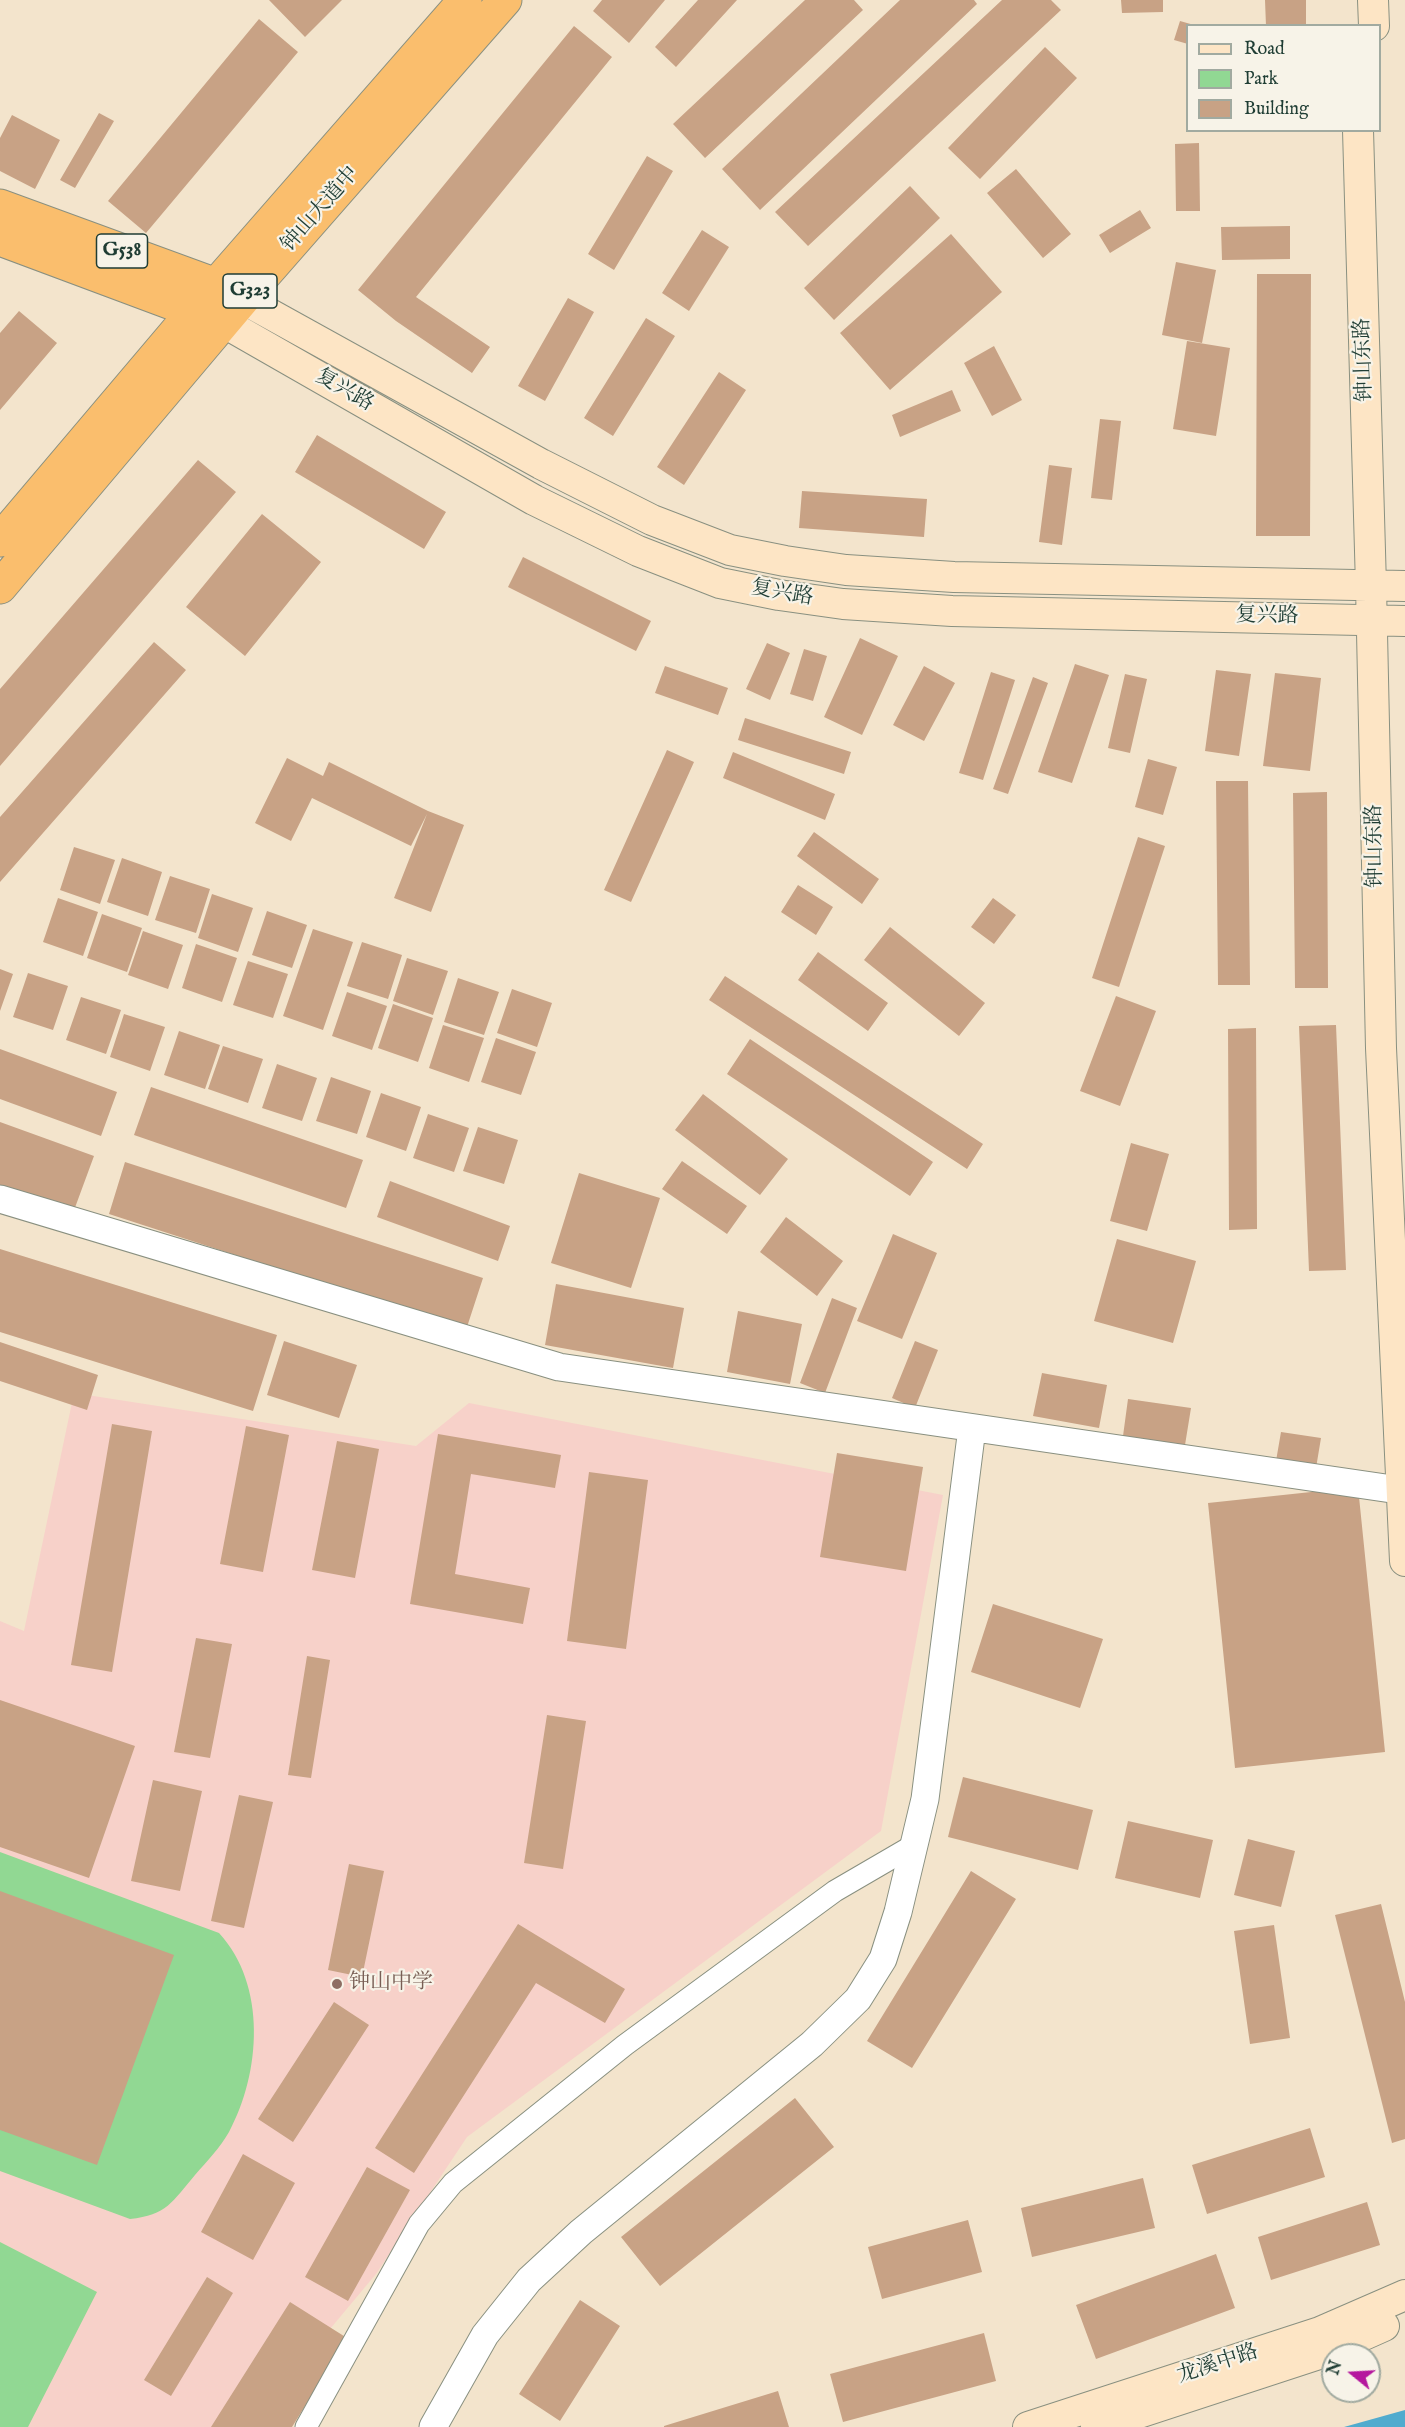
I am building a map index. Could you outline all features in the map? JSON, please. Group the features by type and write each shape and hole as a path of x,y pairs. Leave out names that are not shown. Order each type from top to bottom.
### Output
{"highway":[{"name":"钟山大道中","path":"0,587 219,304 465,0"},
{"name":"钟山大道中","path":"0,540 505,0"},
{"name":"G538","path":"0,206 219,304"},
{"name":"G538","path":"0,239 219,304"}],"main road":[{"path":"1354,0 1355,24"},
{"path":"1373,0 1374,24"},
{"name":"钟山东路","path":"1358,132 1389,586"},
{"name":"钟山东路","path":"1377,132 1389,586 1381,1048 1397,1239 1405,1561"},
{"name":"复兴路","path":"219,304 652,520 730,550 846,570 954,577 1389,586"},
{"name":"复兴路","path":"219,304 534,500 638,552 720,583 779,595 843,604 952,611 1389,620"},
{"name":"钟山东路","path":"1389,620 1405,1174"},
{"name":"龙溪中路","path":"1028,2427 1320,2331 1405,2295"},
{"name":"龙溪中路","path":"1096,2427 1328,2351 1405,2316"}],"street":[{"path":"0,1199 559,1367 1403,1491"},
{"path":"433,2427 485,2335 529,2280 581,2232 812,2044 858,1999 883,1959 898,1912 925,1799 972,1428"},
{"path":"306,2427 419,2224 453,2183 635,2038 836,1891 914,1845"}],"shaded area":[{"name":"钟山中学","path":"74,1393 416,1446 469,1403 943,1495 881,1831 467,2137 376,2274 330,2329 276,2427 0,2427 0,1621 24,1631"}],"green space":[{"path":"0,1852 219,1933 235,1954 252,2003 254,2030 253,2057 240,2109 222,2144 174,2200 153,2214 130,2219 0,2171"},
{"path":"0,2242 97,2292 28,2427 0,2427"}],"water":[{"path":"1405,2410 1405,2427 1344,2427"}],"building":[{"path":"269,0 342,0 305,37"},
{"path":"602,0 665,0 629,43 593,11"},
{"path":"698,0 737,0 676,67 655,47"},
{"path":"805,0 854,0 863,10 705,158 673,124"},
{"path":"900,0 974,0 977,4 760,210 722,169"},
{"path":"1002,0 1051,0 1061,10 808,246 775,212"},
{"path":"1121,0 1163,0 1163,12 1122,13"},
{"path":"1265,0 1306,0 1306,24 1266,24"},
{"path":"259,19 298,52 146,233 108,201"},
{"path":"1180,21 1190,24 1186,24 1186,43 1174,40"},
{"path":"574,26 612,57 416,297 490,347 472,373 396,321 358,290"},
{"path":"1045,47 1077,78 980,179 948,148"},
{"path":"99,113 114,121 75,188 60,180"},
{"path":"12,115 60,140 35,189 0,171 0,138"},
{"path":"1199,143 1200,211 1176,211 1175,144"},
{"path":"647,156 673,171 614,270 588,254"},
{"path":"1016,169 1071,234 1043,258 987,193"},
{"path":"910,186 940,218 834,320 804,288"},
{"path":"1140,210 1151,228 1110,253 1099,235"},
{"path":"1290,226 1290,259 1222,260 1221,227"},
{"path":"702,230 729,247 689,311 662,293"},
{"path":"951,234 1002,292 890,390 840,333"},
{"path":"1176,262 1216,270 1202,343 1162,335"},
{"path":"1257,274 1311,274 1310,536 1256,536"},
{"path":"568,298 594,312 545,401 518,386"},
{"path":"19,311 57,343 0,410 0,333"},
{"path":"646,318 675,336 613,436 584,418"},
{"path":"1187,341 1230,348 1216,436 1173,429"},
{"path":"994,346 1022,400 992,416 964,363"},
{"path":"719,372 746,390 684,485 657,467"},
{"path":"952,390 961,411 900,437 892,415"},
{"path":"1100,419 1121,421 1112,500 1091,498"},
{"path":"317,435 446,512 424,549 295,472"},
{"path":"198,460 236,492 0,766 0,689"},
{"path":"1049,465 1072,468 1062,545 1039,542"},
{"path":"802,491 927,499 924,537 799,528"},
{"path":"262,514 321,562 245,656 186,607"},
{"path":"523,557 651,621 636,651 508,587"},
{"path":"860,638 898,656 862,735 824,717"},
{"path":"154,642 186,670 0,882 0,817"},
{"path":"767,643 790,653 770,700 746,689"},
{"path":"804,649 827,656 813,701 790,694"},
{"path":"1075,664 1109,675 1072,783 1038,772"},
{"path":"665,666 728,688 718,715 655,693"},
{"path":"924,666 955,683 924,741 893,725"},
{"path":"1216,670 1251,674 1239,756 1205,751"},
{"path":"991,672 1015,680 983,780 959,773"},
{"path":"1275,673 1321,678 1310,771 1263,766"},
{"path":"1125,674 1147,679 1130,753 1108,748"},
{"path":"1033,677 1048,683 1008,794 993,789"},
{"path":"745,718 851,752 844,774 738,740"},
{"path":"667,750 694,762 631,902 604,890"},
{"path":"733,752 835,794 825,820 723,778"},
{"path":"287,758 323,776 329,762 428,811 464,825 431,912 394,898 427,814 411,846 312,798 291,841 255,823"},
{"path":"1148,759 1177,767 1163,815 1135,807"},
{"path":"1216,781 1248,781 1250,985 1218,985"},
{"path":"1327,792 1328,988 1295,988 1293,793"},
{"path":"814,832 879,879 862,904 797,856"},
{"path":"1138,837 1165,846 1119,987 1092,978"},
{"path":"74,847 115,860 100,904 60,890"},
{"path":"122,858 162,872 148,916 107,902"},
{"path":"170,876 210,889 196,933 155,920"},
{"path":"798,885 833,907 816,935 781,912"},
{"path":"212,894 253,908 238,952 198,938"},
{"path":"58,898 98,912 83,956 43,942"},
{"path":"993,898 1016,915 994,944 971,927"},
{"path":"267,911 307,925 292,968 252,955"},
{"path":"102,914 142,928 127,972 87,958"},
{"path":"890,927 985,1003 959,1036 864,960"},
{"path":"313,929 353,942 323,1030 283,1016"},
{"path":"143,931 183,945 168,989 128,975"},
{"path":"362,942 402,955 388,999 347,986"},
{"path":"196,944 237,958 222,1002 182,988"},
{"path":"818,952 888,1003 868,1031 798,980"},
{"path":"407,958 448,971 433,1015 393,1001"},
{"path":"248,961 288,974 273,1018 233,1005"},
{"path":"0,969 13,974 0,1011"},
{"path":"28,973 68,986 53,1030 13,1017"},
{"path":"725,976 983,1144 967,1169 709,1000"},
{"path":"458,978 499,992 484,1035 444,1022"},
{"path":"512,989 552,1003 537,1047 497,1033"},
{"path":"347,992 387,1006 372,1050 332,1036"},
{"path":"1116,996 1156,1011 1120,1106 1080,1091"},
{"path":"81,997 121,1010 106,1054 66,1040"},
{"path":"393,1004 433,1018 418,1062 378,1048"},
{"path":"124,1014 165,1027 150,1071 110,1057"},
{"path":"443,1025 484,1038 469,1082 429,1068"},
{"path":"1336,1025 1346,1270 1309,1271 1299,1026"},
{"path":"1256,1028 1257,1229 1229,1230 1228,1029"},
{"path":"179,1031 220,1045 205,1089 164,1075"},
{"path":"496,1038 536,1052 521,1095 481,1082"},
{"path":"750,1039 933,1162 910,1196 727,1074"},
{"path":"223,1046 263,1059 248,1103 208,1089"},
{"path":"0,1049 117,1092 101,1136 0,1099"},
{"path":"277,1064 317,1078 302,1121 262,1108"},
{"path":"331,1077 371,1091 357,1134 316,1121"},
{"path":"151,1087 363,1160 346,1208 134,1135"},
{"path":"381,1093 421,1107 406,1151 366,1137"},
{"path":"703,1094 788,1159 760,1195 675,1130"},
{"path":"428,1114 469,1128 454,1172 413,1158"},
{"path":"0,1122 94,1156 73,1213 0,1187"},
{"path":"478,1127 518,1140 504,1184 463,1171"},
{"path":"1131,1143 1169,1154 1147,1231 1110,1221"},
{"path":"682,1161 747,1206 727,1234 662,1189"},
{"path":"125,1162 483,1278 466,1330 109,1214"},
{"path":"579,1173 660,1198 631,1288 551,1263"},
{"path":"390,1181 510,1226 498,1261 377,1217"},
{"path":"786,1217 843,1261 817,1296 760,1252"},
{"path":"893,1234 937,1253 902,1339 857,1321"},
{"path":"1117,1239 1196,1261 1173,1343 1094,1321"},
{"path":"0,1249 277,1335 253,1411 0,1332"},
{"path":"556,1284 684,1308 673,1368 545,1345"},
{"path":"832,1298 857,1308 825,1393 800,1383"},
{"path":"738,1311 802,1324 790,1384 727,1372"},
{"path":"284,1341 357,1365 339,1418 267,1395"},
{"path":"915,1341 938,1350 915,1408 892,1398"},
{"path":"0,1342 98,1375 87,1410 0,1381"},
{"path":"1042,1373 1107,1385 1099,1428 1033,1416"},
{"path":"1128,1399 1191,1408 1185,1445 1123,1436"},
{"path":"112,1424 152,1431 112,1672 71,1665"},
{"path":"246,1426 289,1435 263,1572 220,1564"},
{"path":"1281,1432 1321,1438 1316,1468 1276,1461"},
{"path":"438,1434 561,1455 555,1488 471,1474 455,1574 530,1588 523,1624 410,1604"},
{"path":"337,1441 379,1449 355,1578 312,1570"},
{"path":"837,1453 923,1467 906,1571 820,1557"},
{"path":"589,1472 648,1480 626,1649 567,1641"},
{"path":"1358,1487 1385,1752 1235,1768 1208,1503"},
{"path":"993,1604 1103,1639 1080,1708 971,1672"},
{"path":"196,1638 232,1644 210,1758 174,1752"},
{"path":"307,1656 330,1660 311,1778 288,1775"},
{"path":"0,1700 135,1746 89,1878 0,1847"},
{"path":"547,1715 586,1721 563,1869 524,1863"},
{"path":"963,1777 1093,1810 1078,1870 948,1837"},
{"path":"153,1780 202,1791 180,1891 131,1881"},
{"path":"239,1795 273,1802 244,1928 211,1921"},
{"path":"1128,1821 1213,1840 1200,1898 1115,1878"},
{"path":"1248,1839 1295,1851 1281,1907 1234,1895"},
{"path":"349,1864 384,1871 362,1977 328,1970"},
{"path":"971,1871 1016,1899 912,2068 867,2041"},
{"path":"0,1891 174,1955 97,2165 0,2130"},
{"path":"1381,1904 1405,2002 1405,2139 1392,2143 1335,1915"},
{"path":"518,1924 625,1989 605,2023 536,1983 414,2173 375,2148"},
{"path":"1274,1925 1290,2038 1250,2044 1234,1931"},
{"path":"334,2002 369,2025 293,2142 258,2119"},
{"path":"795,2098 834,2147 660,2286 621,2237"},
{"path":"1310,2128 1325,2177 1207,2214 1192,2165"},
{"path":"243,2154 295,2183 253,2260 201,2232"},
{"path":"367,2167 410,2190 348,2301 305,2277"},
{"path":"1143,2178 1155,2228 1032,2257 1021,2208"},
{"path":"1367,2202 1380,2245 1271,2280 1258,2237"},
{"path":"968,2220 982,2272 882,2299 868,2247"},
{"path":"1216,2254 1235,2308 1096,2359 1076,2305"},
{"path":"207,2277 233,2293 171,2396 144,2380"},
{"path":"580,2300 620,2326 560,2421 519,2394"},
{"path":"290,2302 347,2338 292,2427 211,2427"},
{"path":"984,2333 996,2381 843,2422 830,2374"},
{"path":"778,2391 789,2427 664,2427 664,2426"}],"place":[{"name":"钟山中学","path":"337,1984"}]}
